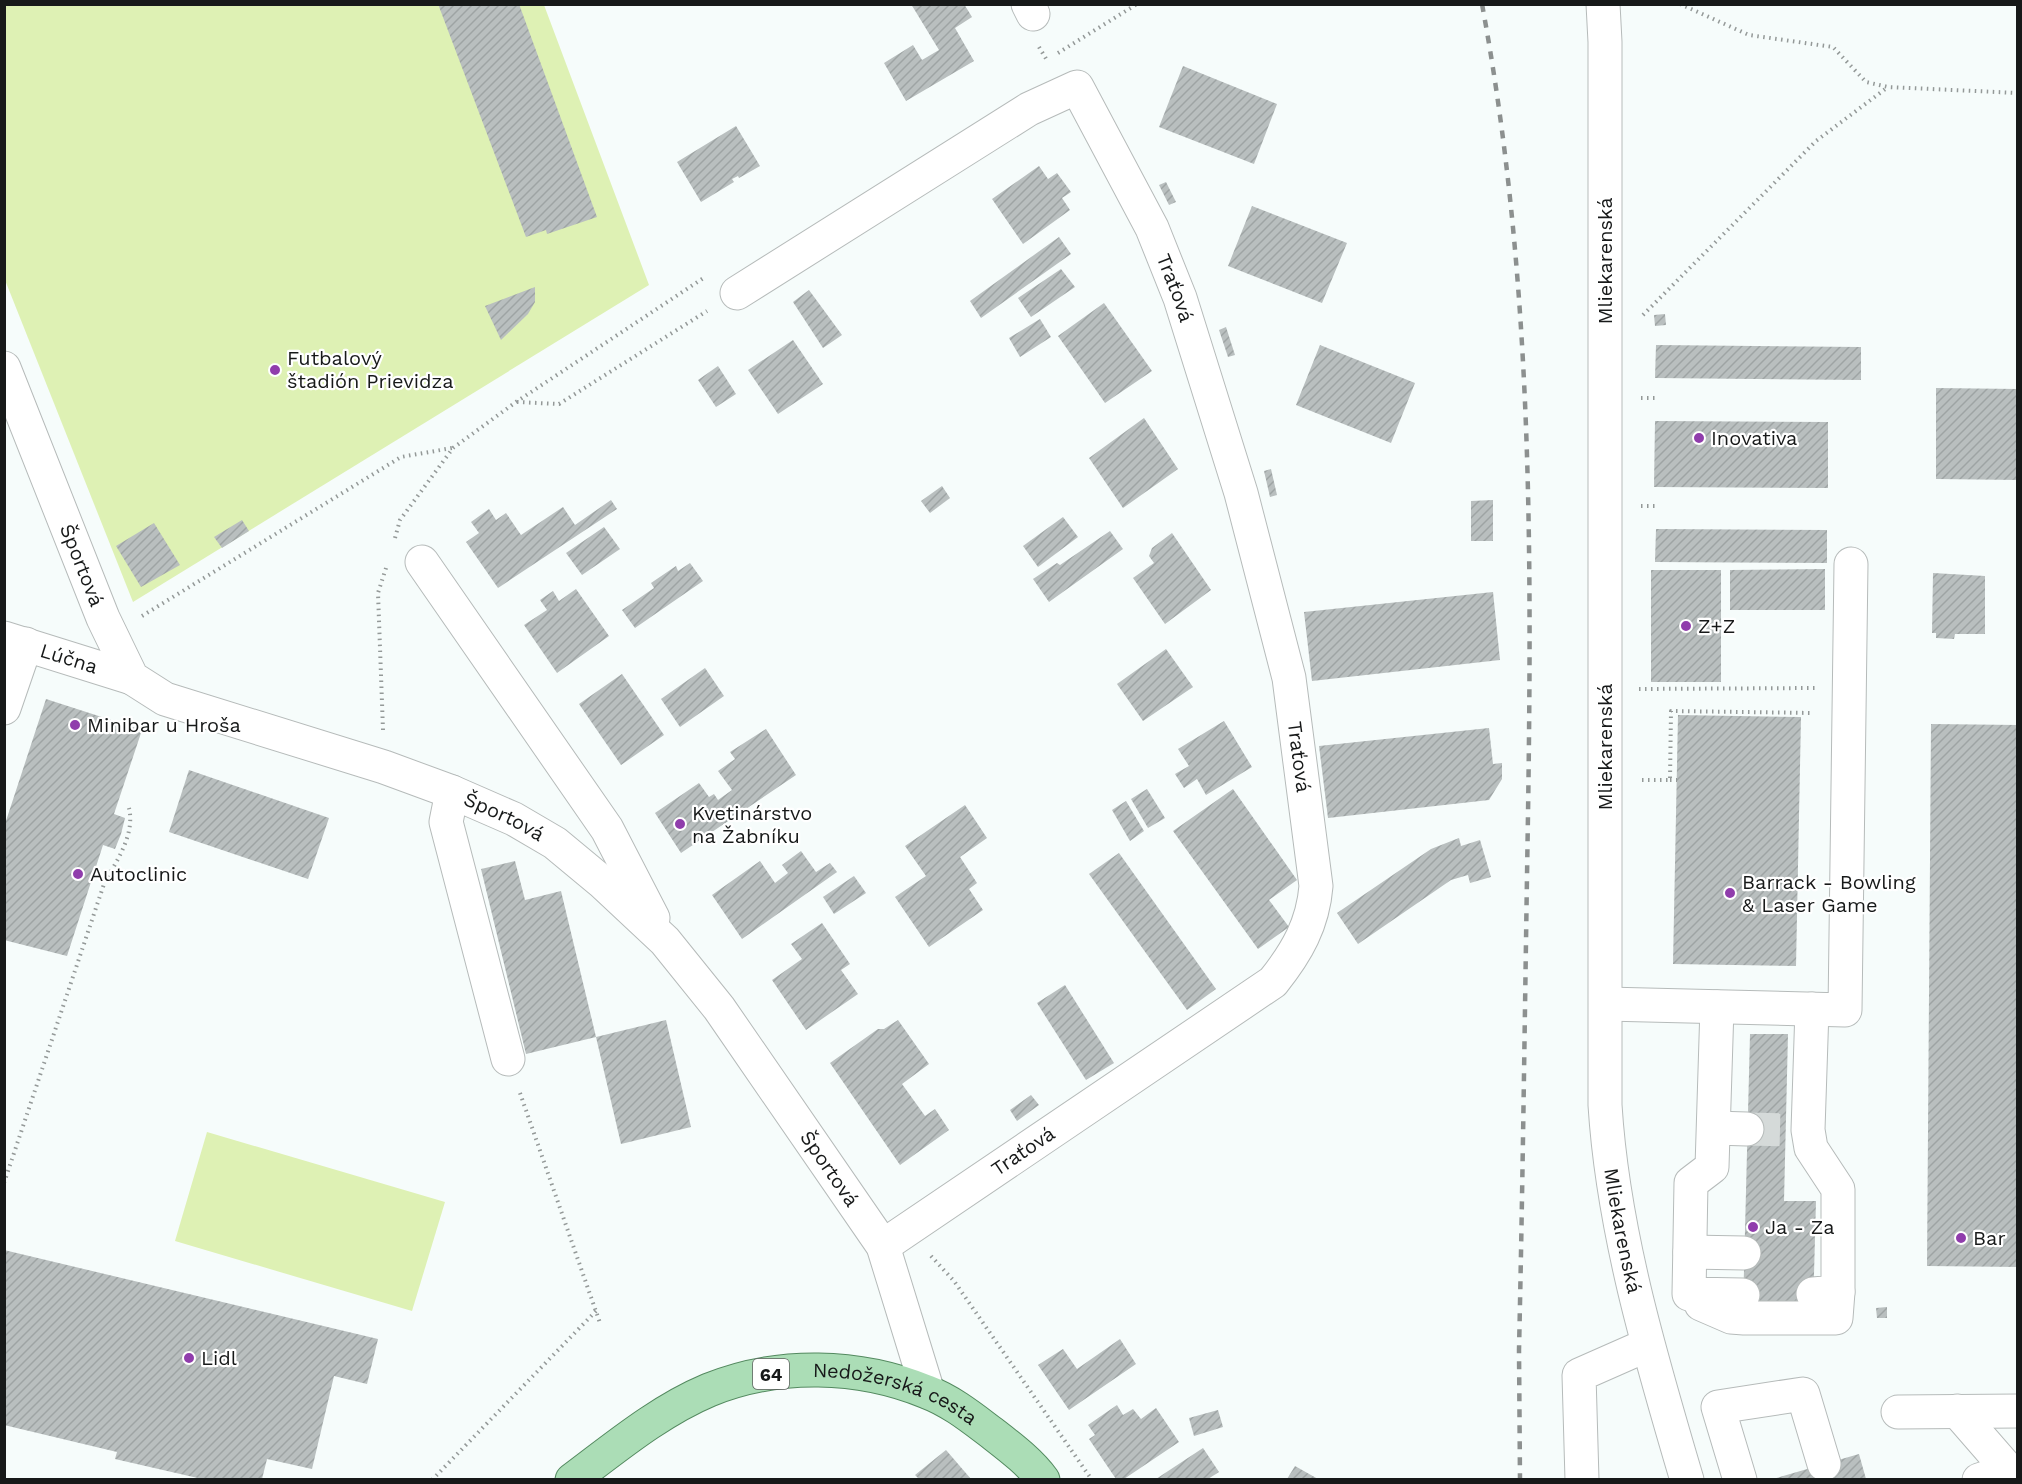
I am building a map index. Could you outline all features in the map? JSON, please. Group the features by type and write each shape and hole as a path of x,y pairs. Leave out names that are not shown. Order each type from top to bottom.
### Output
{"main road":[{"name":"Nedožerská cesta","path":"572,1479 663,1414 710,1390 757,1376 810,1369 859,1372 928,1392 966,1413 1006,1444 1043,1479"}],"street":[{"name":"Mliekarenská","path":"1603,4 1605,42 1607,1138 1647,1345 1687,1479"},
{"name":"Traťová","path":"737,293 1029,109 1077,87 1152,228 1180,298 1241,493 1289,678 1316,886 1314,910 1294,956 1273,982 895,1238"},
{"name":"Športová","path":"4,368 103,618 132,678 165,699 384,767 452,792 514,819 555,843 602,882 664,941 895,1238 928,1392"},
{"path":"422,562 607,829 664,941"},
{"path":"1606,1004 1845,1010 1851,564"},
{"path":"4,708 15,641"},
{"name":"Lúčna","path":"15,641 132,678"},
{"path":"452,792 446,822 507,1059"},
{"path":"1689,1294 1691,1183 1712,1167 1717,1007"},
{"path":"1689,1294 1706,1308 1731,1317 1836,1318 1825,1293 1826,1257 1838,1188 1797,1130 1812,1009"},
{"path":"1714,1128 1747,1129"},
{"path":"1690,1252 1744,1253"},
{"path":"1689,1294 1743,1295"},
{"path":"1582,1479 1579,1375 1647,1345"},
{"path":"1740,1479 1718,1407 1803,1394 1824,1464"},
{"path":"1957,1411 2002,1476"},
{"path":"1898,1412 2018,1411"}],"path":[{"path":"1037,67 1137,4"},
{"path":"1680,4 1749,35 1833,47 1866,82 1888,87 2018,93"},
{"path":"1640,318 1816,141 1888,87"},
{"path":"394,541 400,520 453,448 516,402 709,274"},
{"path":"516,402 559,404 737,293"},
{"path":"103,618 138,618 401,457 453,448"},
{"path":"384,767 378,593 387,562"},
{"path":"1629,689 1849,701"},
{"path":"1670,780 1671,711 1849,701"},
{"path":"1638,780 1677,780"},
{"path":"4,1183 105,881 120,858 132,820 129,808"},
{"path":"507,1059 600,1323"},
{"path":"895,1238 954,1281 1092,1479"},
{"path":"432,1479 596,1311"}],"green space":[{"name":"Futbalový štadión Prievidza","path":"4,5 544,5 649,285 133,602 5,280"},
{"path":"207,1132 445,1202 412,1311 175,1241"}],"building":[{"path":"438,4 519,4 597,217 547,234 546,230 526,237"},
{"path":"911,4 964,4 972,17 955,28 974,61 906,101 884,63 913,45 922,60 939,50"},
{"path":"1183,66 1277,104 1254,164 1159,127"},
{"path":"736,126 760,166 739,178 738,176 732,179 734,182 701,202 677,162"},
{"path":"1039,166 1048,179 1057,173 1071,192 1062,198 1070,210 1023,244 992,199"},
{"path":"1166,182 1176,202 1169,205 1159,185"},
{"path":"1252,206 1347,243 1322,303 1228,266"},
{"path":"1059,237 1071,254 981,318 970,301"},
{"path":"1061,269 1075,287 1031,317 1018,298"},
{"path":"535,287 535,302 528,314 501,340 485,306"},
{"path":"809,290 842,335 823,348 793,302"},
{"path":"1104,303 1152,371 1105,403 1058,336"},
{"path":"1665,314 1666,325 1655,326 1654,315"},
{"path":"1040,319 1051,337 1020,357 1009,338"},
{"path":"1226,327 1235,355 1228,357 1219,330"},
{"path":"793,340 823,384 778,414 748,370"},
{"path":"1320,345 1415,383 1391,443 1296,405"},
{"path":"1656,345 1861,347 1861,380 1655,378"},
{"path":"718,366 736,394 716,407 698,380"},
{"path":"1936,388 2018,389 2018,480 1936,479"},
{"path":"1144,418 1178,469 1123,508 1089,458"},
{"path":"1655,421 1828,422 1828,488 1654,487"},
{"path":"1271,469 1277,495 1270,497 1264,471"},
{"path":"942,486 950,498 930,513 921,501"},
{"path":"611,500 617,509 498,588 466,542 479,533 471,522 489,509 496,520 506,513 521,535 563,507 575,525"},
{"path":"1493,500 1493,541 1471,541 1471,501"},
{"path":"1063,517 1078,537 1038,567 1023,546"},
{"path":"242,520 249,531 222,548 214,537"},
{"path":"154,523 180,565 141,587 116,546"},
{"path":"604,527 620,549 582,575 566,553"},
{"path":"1656,529 1827,530 1827,563 1655,562"},
{"path":"1110,531 1123,549 1049,602 1033,579 1057,563 1060,565"},
{"path":"1172,533 1211,590 1165,624 1133,578 1154,563 1149,556 1152,548"},
{"path":"690,563 703,581 635,628 622,610 654,588 651,583 676,566 678,571"},
{"path":"1825,569 1825,610 1730,610 1730,570"},
{"name":"Z+Z","path":"1651,570 1721,570 1721,682 1651,682"},
{"path":"1933,573 1985,576 1985,634 1955,634 1954,639 1936,638 1936,633 1932,633"},
{"path":"576,589 609,636 557,673 524,625 547,610 540,600 553,591 559,601"},
{"path":"1493,592 1500,660 1312,681 1304,612"},
{"path":"1166,649 1193,687 1143,721 1117,684"},
{"path":"705,668 724,696 680,727 661,699"},
{"path":"622,674 664,735 621,765 579,704"},
{"path":"46,699 142,730 114,814 125,818 121,834 115,849 103,845 67,956 4,940 4,827"},
{"path":"1678,715 1801,717 1796,966 1673,964"},
{"path":"1224,721 1252,767 1206,795 1197,779 1184,788 1175,774 1189,766 1178,749"},
{"path":"1931,724 2018,725 2018,1267 1927,1266"},
{"path":"1489,728 1493,764 1502,763 1502,779 1489,800 1328,818 1319,746"},
{"path":"766,729 796,775 681,853 655,813 699,783 709,797 714,794 718,800 732,790 718,771 735,759 730,752"},
{"path":"189,770 329,818 308,879 169,832"},
{"path":"1147,789 1165,818 1148,828 1131,799"},
{"path":"1233,789 1297,880 1269,900 1289,927 1258,949 1173,831"},
{"path":"1126,801 1144,831 1130,841 1112,810"},
{"path":"965,805 987,838 960,857 977,883 969,889 983,910 929,947 895,897 926,876 905,846"},
{"path":"1459,838 1461,846 1480,840 1491,877 1470,883 1468,875 1451,880 1358,944 1337,913 1431,849"},
{"path":"801,851 816,872 830,863 837,872 742,939 712,895 760,861 775,883 788,873 782,865"},
{"path":"1119,853 1216,989 1187,1010 1089,874"},
{"path":"515,861 525,900 561,891 596,1037 526,1054 481,869"},
{"path":"854,876 866,893 834,914 823,897"},
{"path":"822,923 850,964 841,970 858,994 806,1030 772,980 802,959 791,944"},
{"path":"1065,985 1114,1063 1086,1080 1037,1003"},
{"path":"666,1020 691,1127 621,1144 596,1037"},
{"path":"898,1020 929,1064 902,1084 925,1116 935,1109 949,1130 900,1165 830,1063 878,1029 884,1029"},
{"path":"1750,1034 1788,1034 1784,1201 1816,1201 1813,1311 1743,1309"},
{"path":"1031,1095 1039,1105 1017,1121 1010,1110"},
{"name":"Lidl","path":"4,1250 378,1339 367,1384 334,1376 312,1469 267,1459 262,1479 202,1479 115,1459 117,1452 4,1425"},
{"path":"1887,1307 1887,1318 1877,1318 1876,1308"},
{"path":"1120,1339 1136,1364 1069,1410 1038,1365 1063,1349 1077,1369"},
{"path":"1117,1405 1123,1415 1133,1409 1141,1419 1156,1408 1179,1442 1124,1479 1116,1479 1089,1439 1095,1435 1088,1425"},
{"path":"1218,1410 1223,1427 1194,1436 1189,1418"},
{"path":"1203,1448 1219,1472 1208,1479 1156,1479"},
{"path":"946,1450 971,1479 919,1479 915,1475"},
{"path":"1859,1454 1866,1479 1773,1479"},
{"path":"1295,1466 1318,1479 1287,1479"}],"tunnel":[{"path":"1747,1129 1786,1130"}],"railway":[{"path":"1482,4 1511,206 1520,307 1528,510 1530,611 1519,1350 1520,1480"}],"place":[{"name":"Futbalový štadión Prievidza","path":"275,370"},
{"name":"Inovativa","path":"1699,438"},
{"name":"Z+Z","path":"1686,626"},
{"name":"Minibar u Hroša","path":"75,725"},
{"name":"Kvetinárstvo na Žabníku","path":"680,824"},
{"name":"Autoclinic","path":"78,874"},
{"name":"Barrack - Bowling & Laser Game","path":"1730,893"},
{"name":"Ja - Za","path":"1753,1227"},
{"name":"Bar","path":"1961,1238"},
{"name":"Lidl","path":"189,1358"}]}
